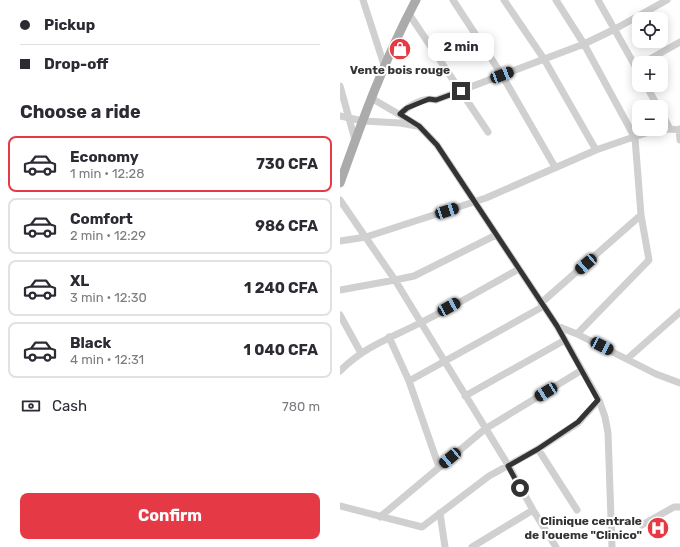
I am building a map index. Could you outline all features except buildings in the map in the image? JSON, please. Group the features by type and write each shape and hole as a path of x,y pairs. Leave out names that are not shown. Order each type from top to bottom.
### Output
{"main road":[{"path":"340,182 371,98 408,14 416,0"}],"street":[{"path":"363,0 385,68"},
{"path":"453,0 502,75 555,167"},
{"path":"504,0 544,59 596,150"},
{"path":"556,0 584,44 635,138 641,215 649,260 577,334"},
{"path":"598,0 632,58"},
{"path":"400,114 407,108 429,99 436,100 584,44 615,29 667,0"},
{"path":"408,14 488,132"},
{"path":"655,56 680,42"},
{"path":"340,86 342,104 349,119 355,140"},
{"path":"371,98 419,126 437,145 557,326 582,370 603,410 608,433 612,547"},
{"path":"340,116 363,122 400,122 419,126"},
{"path":"668,125 670,129"},
{"path":"340,241 366,237 486,198 596,150 652,132 670,129 680,130 680,140"},
{"path":"340,200 396,280 508,466 532,510 556,547"},
{"path":"410,382 542,305 641,215"},
{"path":"340,290 414,276 496,235"},
{"path":"340,371 352,358 519,269"},
{"path":"627,359 680,312"},
{"path":"340,315 362,353"},
{"path":"557,326 577,334 656,374 680,383"},
{"path":"389,337 410,382 439,467"},
{"path":"465,396 565,340"},
{"path":"380,517 485,429 582,370"},
{"path":"340,506 422,527 489,476 538,449 578,422 598,400"},
{"path":"538,449 577,510"},
{"path":"642,525 674,507 680,507"},
{"path":"472,547 532,510"},
{"path":"440,513 445,547"}],"place":[{"name":"Vente bois rouge","path":"400,49"},
{"name":"Clinique centrale de l'oueme \"Clinico\"","path":"658,528"}],"route":[{"path":"461,91 436,100 429,99 407,108 400,114 419,126 437,145 557,326 598,400 578,422 538,449 508,466 520,488"}]}
